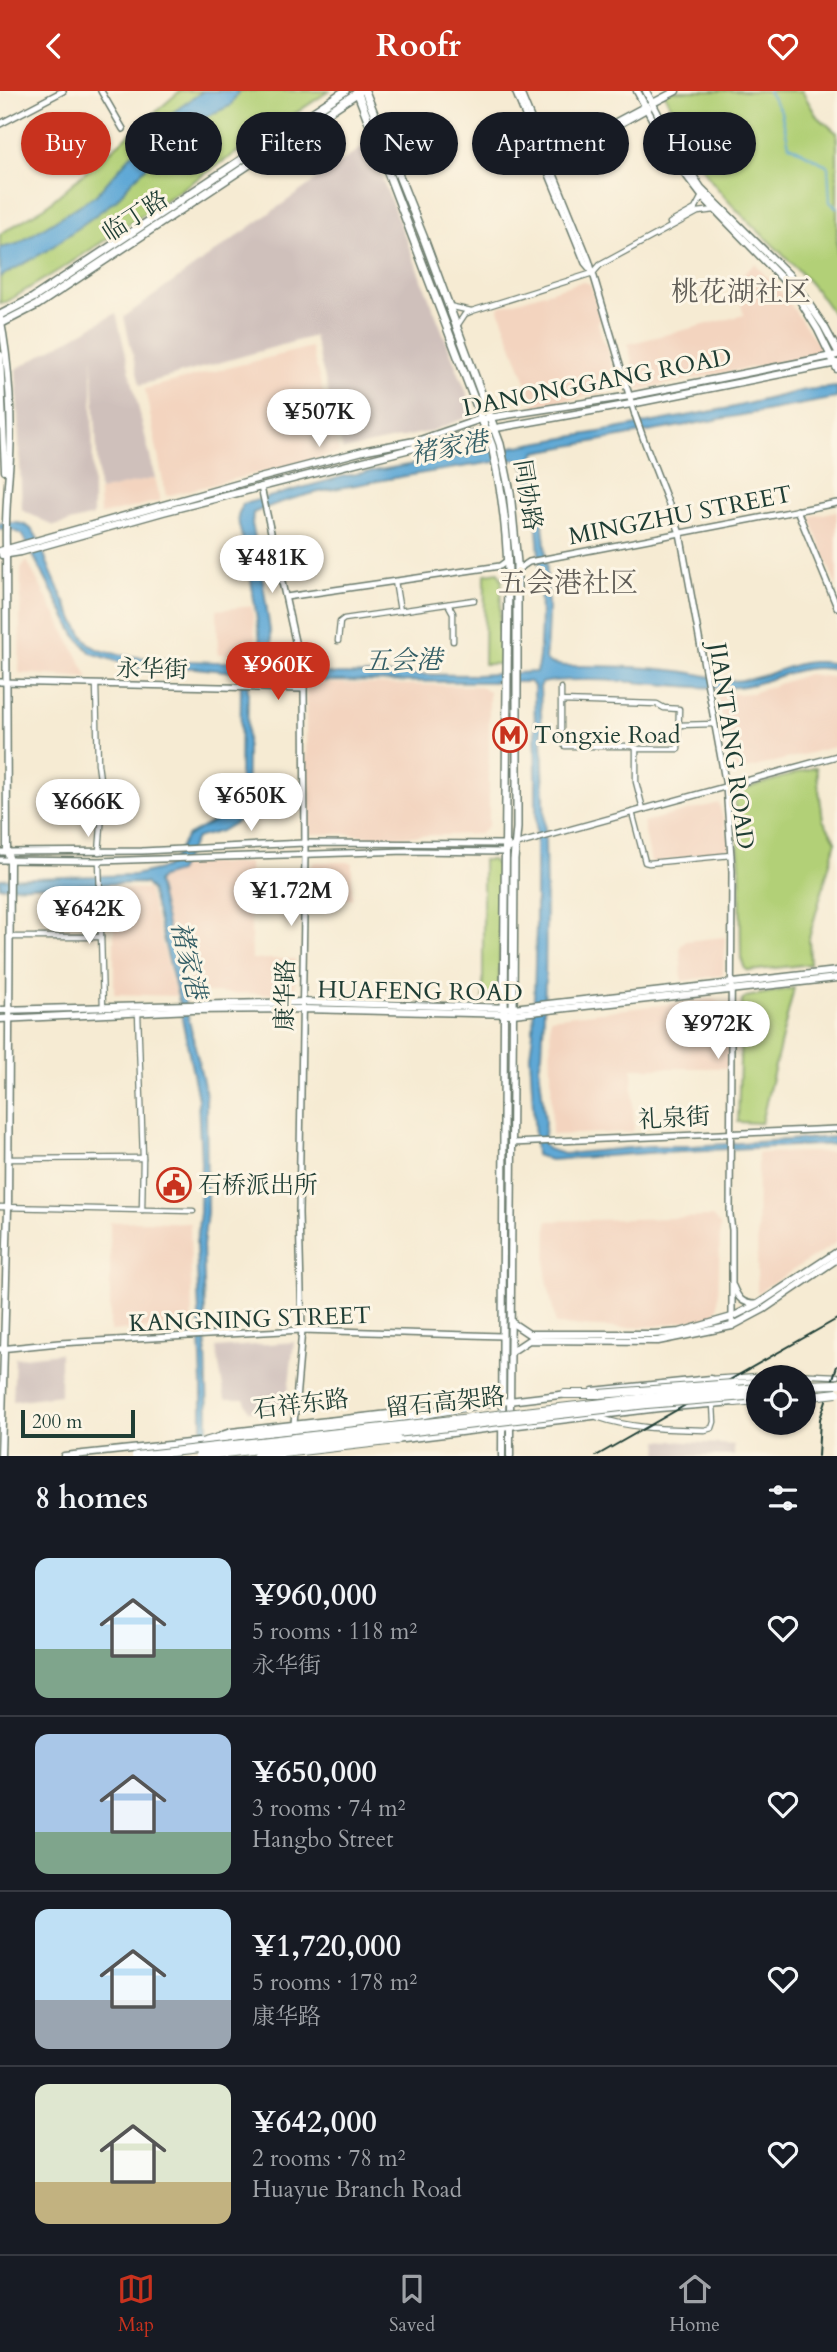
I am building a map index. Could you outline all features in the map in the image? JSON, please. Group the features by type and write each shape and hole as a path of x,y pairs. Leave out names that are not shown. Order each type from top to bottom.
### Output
{"highway":[{"path":"816,1383 837,1383"},
{"path":"565,1394 746,1384"},
{"name":"留石高架路","path":"136,1456 746,1389"},
{"path":"816,1394 837,1392"},
{"name":"留石高架路","path":"199,1456 647,1404 746,1399"},
{"path":"735,1402 746,1400"},
{"path":"167,1453 218,1438 345,1424 498,1402"},
{"path":"256,1456 397,1440"}],"main road":[{"name":"临丁路","path":"0,320 345,91"},
{"name":"临丁路","path":"0,320 37,305 360,91"},
{"name":"同协路","path":"360,91 449,306 485,418 485,430 496,445"},
{"name":"同协路","path":"360,91 485,418 494,429 501,467 510,495 517,570 517,672 513,686"},
{"path":"638,91 674,159 715,211 794,291 836,365"},
{"path":"646,91 680,156 701,188 789,275 824,326 837,352"},
{"path":"653,103 676,91"},
{"path":"0,320 8,401 4,520 6,537 3,552 3,852 10,860 4,1014 8,1159 4,1208 1,1456"},
{"name":"DANONGGANG ROAD","path":"3,552 17,545 46,541 485,430 631,400 837,352"},
{"path":"0,355 7,484"},
{"name":"DANONGGANG ROAD","path":"3,552 21,552 46,541 276,474 368,450 420,440 485,418 631,400 836,365"},
{"name":"同协路","path":"501,467 508,560 508,671 513,686 517,828 508,847 508,1011"},
{"name":"HUAFENG ROAD","path":"4,1014 103,1007 303,1006 508,1011 733,986 837,971"},
{"name":"HUAFENG ROAD","path":"733,986 837,978"},
{"name":"HUAFENG ROAD","path":"4,1014 138,1012 177,1007"},
{"path":"508,1011 512,1143 510,1456"},
{"path":"502,1456 498,1402 502,1336 508,1011"},
{"path":"511,1322 529,1334 680,1332 732,1317 758,1304 837,1252"},
{"path":"511,1352 529,1340 658,1341 732,1326 764,1309 837,1259"},
{"name":"石祥东路","path":"64,1456 210,1440 231,1432 711,1379"},
{"name":"石祥东路","path":"256,1456 735,1402"}],"street":[{"path":"0,124 63,91"},
{"path":"101,91 123,128"},
{"name":"JIANTANG ROAD","path":"518,91 526,112"},
{"path":"629,116 653,103"},
{"name":"JIANTANG ROAD","path":"552,175 593,272 635,415 680,533 726,786 732,855 732,1326"},
{"path":"652,236 695,209 702,196"},
{"path":"456,327 465,314 593,272 600,265 698,212 715,211"},
{"path":"449,306 472,311"},
{"name":"康华路","path":"261,487 303,682 305,854 299,1213 302,1330 294,1425"},
{"name":"MINGZHU STREET","path":"517,570 529,562 837,503"},
{"path":"797,510 837,607"},
{"path":"516,557 529,562"},
{"path":"286,597 500,566 508,560"},
{"path":"500,566 508,572"},
{"path":"395,581 400,611"},
{"path":"338,641 340,622 344,619 474,600"},
{"path":"448,604 453,613 453,641"},
{"name":"永华街","path":"3,682 303,689"},
{"path":"96,685 97,764 103,801 99,852"},
{"path":"561,688 561,701 562,744 570,747 678,749 679,709 664,708 657,704 561,701"},
{"path":"679,725 714,724"},
{"path":"636,747 636,782 643,809"},
{"path":"0,860 99,861 508,847 837,756"},
{"path":"632,812 645,862 732,855"},
{"path":"3,852 176,850 304,843 508,847"},
{"path":"99,861 103,1007"},
{"path":"9,937 101,937"},
{"path":"138,1012 142,1210"},
{"name":"礼泉街","path":"512,1143 837,1129"},
{"path":"8,1159 143,1158"},
{"path":"4,1208 193,1212"},
{"path":"732,1283 739,1299 747,1304 758,1304"},
{"name":"KANGNING STREET","path":"2,1349 302,1330 502,1336"},
{"path":"593,1416 616,1424 642,1428 705,1430 712,1428 714,1422 711,1379 790,1374 837,1377"}],"shaded area":[{"path":"360,149 360,175 381,175 475,414 432,431 343,450 314,336 140,385 124,317 323,175 346,175 346,159"},
{"path":"755,264 785,297 824,353 638,390 628,344 744,315 734,282"},
{"path":"581,282 591,286 616,387 610,392 535,406 498,307"},
{"path":"116,313 155,478 99,491 92,355 93,516 54,526 22,510 16,369"},
{"path":"311,347 339,453 166,496 145,389"},
{"path":"155,478 160,501 100,515 99,491"},
{"path":"837,511 837,588 811,520 813,516"},
{"path":"27,561 89,678 19,673 21,569"},
{"path":"252,606 257,653 218,654 217,610"},
{"path":"808,674 837,678 837,746 739,771 734,770 716,692 752,693"},
{"path":"309,684 480,686 489,692 489,825 480,834 372,837 309,834 306,831 306,688"},
{"path":"719,803 731,848 651,863 643,822"},
{"path":"315,862 352,862 352,899 312,899 312,865"},
{"path":"249,863 252,959 295,959 295,994 194,993 183,955 176,955 156,884 159,877 181,864"},
{"path":"114,888 148,889 176,996 114,994"},
{"path":"725,937 723,975 682,981 682,944 685,941"},
{"path":"712,999 725,1005 728,1010 730,1068 632,1068 634,1129 631,1132 552,1135 550,1018"},
{"path":"837,1152 837,1242 757,1293 758,1153"},
{"path":"712,1217 720,1225 718,1307 713,1316 656,1326 621,1328 556,1325 546,1274 547,1221"},
{"path":"110,1222 190,1223 192,1326 110,1331"},
{"path":"294,1342 286,1409 249,1411 244,1399 225,1399 216,1348"},
{"path":"60,1353 60,1395 13,1401 15,1358"},
{"path":"659,1440 734,1445 734,1456 658,1456"}],"green space":[{"path":"180,91 329,91 297,112 236,112 236,153 222,162 222,112 156,112"},
{"path":"663,91 802,91 816,115 837,133 837,321 808,281 737,210 707,175 756,175 756,112 674,112"},
{"path":"125,138 125,175 203,175 69,264 0,303 0,234 45,207 82,175 111,175 111,150"},
{"path":"498,572 502,580 499,629 502,664 484,664 485,574"},
{"path":"816,767 823,820 836,841 809,938 810,964 749,971 745,969 741,958 740,869 734,795 736,792"},
{"path":"483,860 492,860 501,869 499,986 497,994 490,1000 483,998"},
{"path":"794,988 761,1123 738,1122 742,1001 746,997"}],"water":[{"path":"203,91 239,91 230,106 216,112 173,112"},
{"path":"125,162 125,175 138,175 116,200 48,250 0,277 0,248 17,244 96,195"},
{"path":"837,387 837,398 536,452 531,461 546,559 547,662 566,666 664,669 737,681 757,678 809,662 837,664 837,670 809,668 737,687 590,680 542,683 546,916 542,1054 539,1066 545,1120 544,1144 547,1149 564,1154 651,1146 837,1137 837,1144 550,1160 536,1155 530,1055 536,928 534,686 530,682 294,681 252,675 248,680 246,816 221,831 196,838 178,872 161,877 157,882 206,1094 207,1212 203,1246 209,1456 202,1456 196,1244 201,1163 198,1099 178,997 151,890 145,883 0,887 0,879 134,875 164,868 171,863 187,836 238,808 241,680 235,672 195,668 138,668 91,653 75,635 22,534 12,530 0,530 0,523 20,524 34,532 67,607 92,646 122,655 146,658 256,661 261,659 262,653 249,566 239,525 238,515 243,504 345,476 730,408 805,390","holes":["519,460 527,472 532,489 538,542 541,633 536,672 477,675 333,674 277,666 252,524 253,513 327,490"]}],"waterway":[{"path":"768,91 781,112 789,145 828,166 830,202 837,208"}],"railway":[{"path":"596,1456 837,1319"},
{"path":"818,1456 820,1419 837,1366"}],"place":[{"name":"Tongxie Road","path":"510,735"},
{"name":"石桥派出所","path":"174,1185"}],"district":[{"name":"桃花湖社区","path":"741,291"},
{"name":"五会港社区","path":"568,582"}],"water label":[{"name":"褚家港","path":"449,447"},
{"name":"五会港","path":"403,660"},
{"name":"褚家港","path":"189,960"}]}
